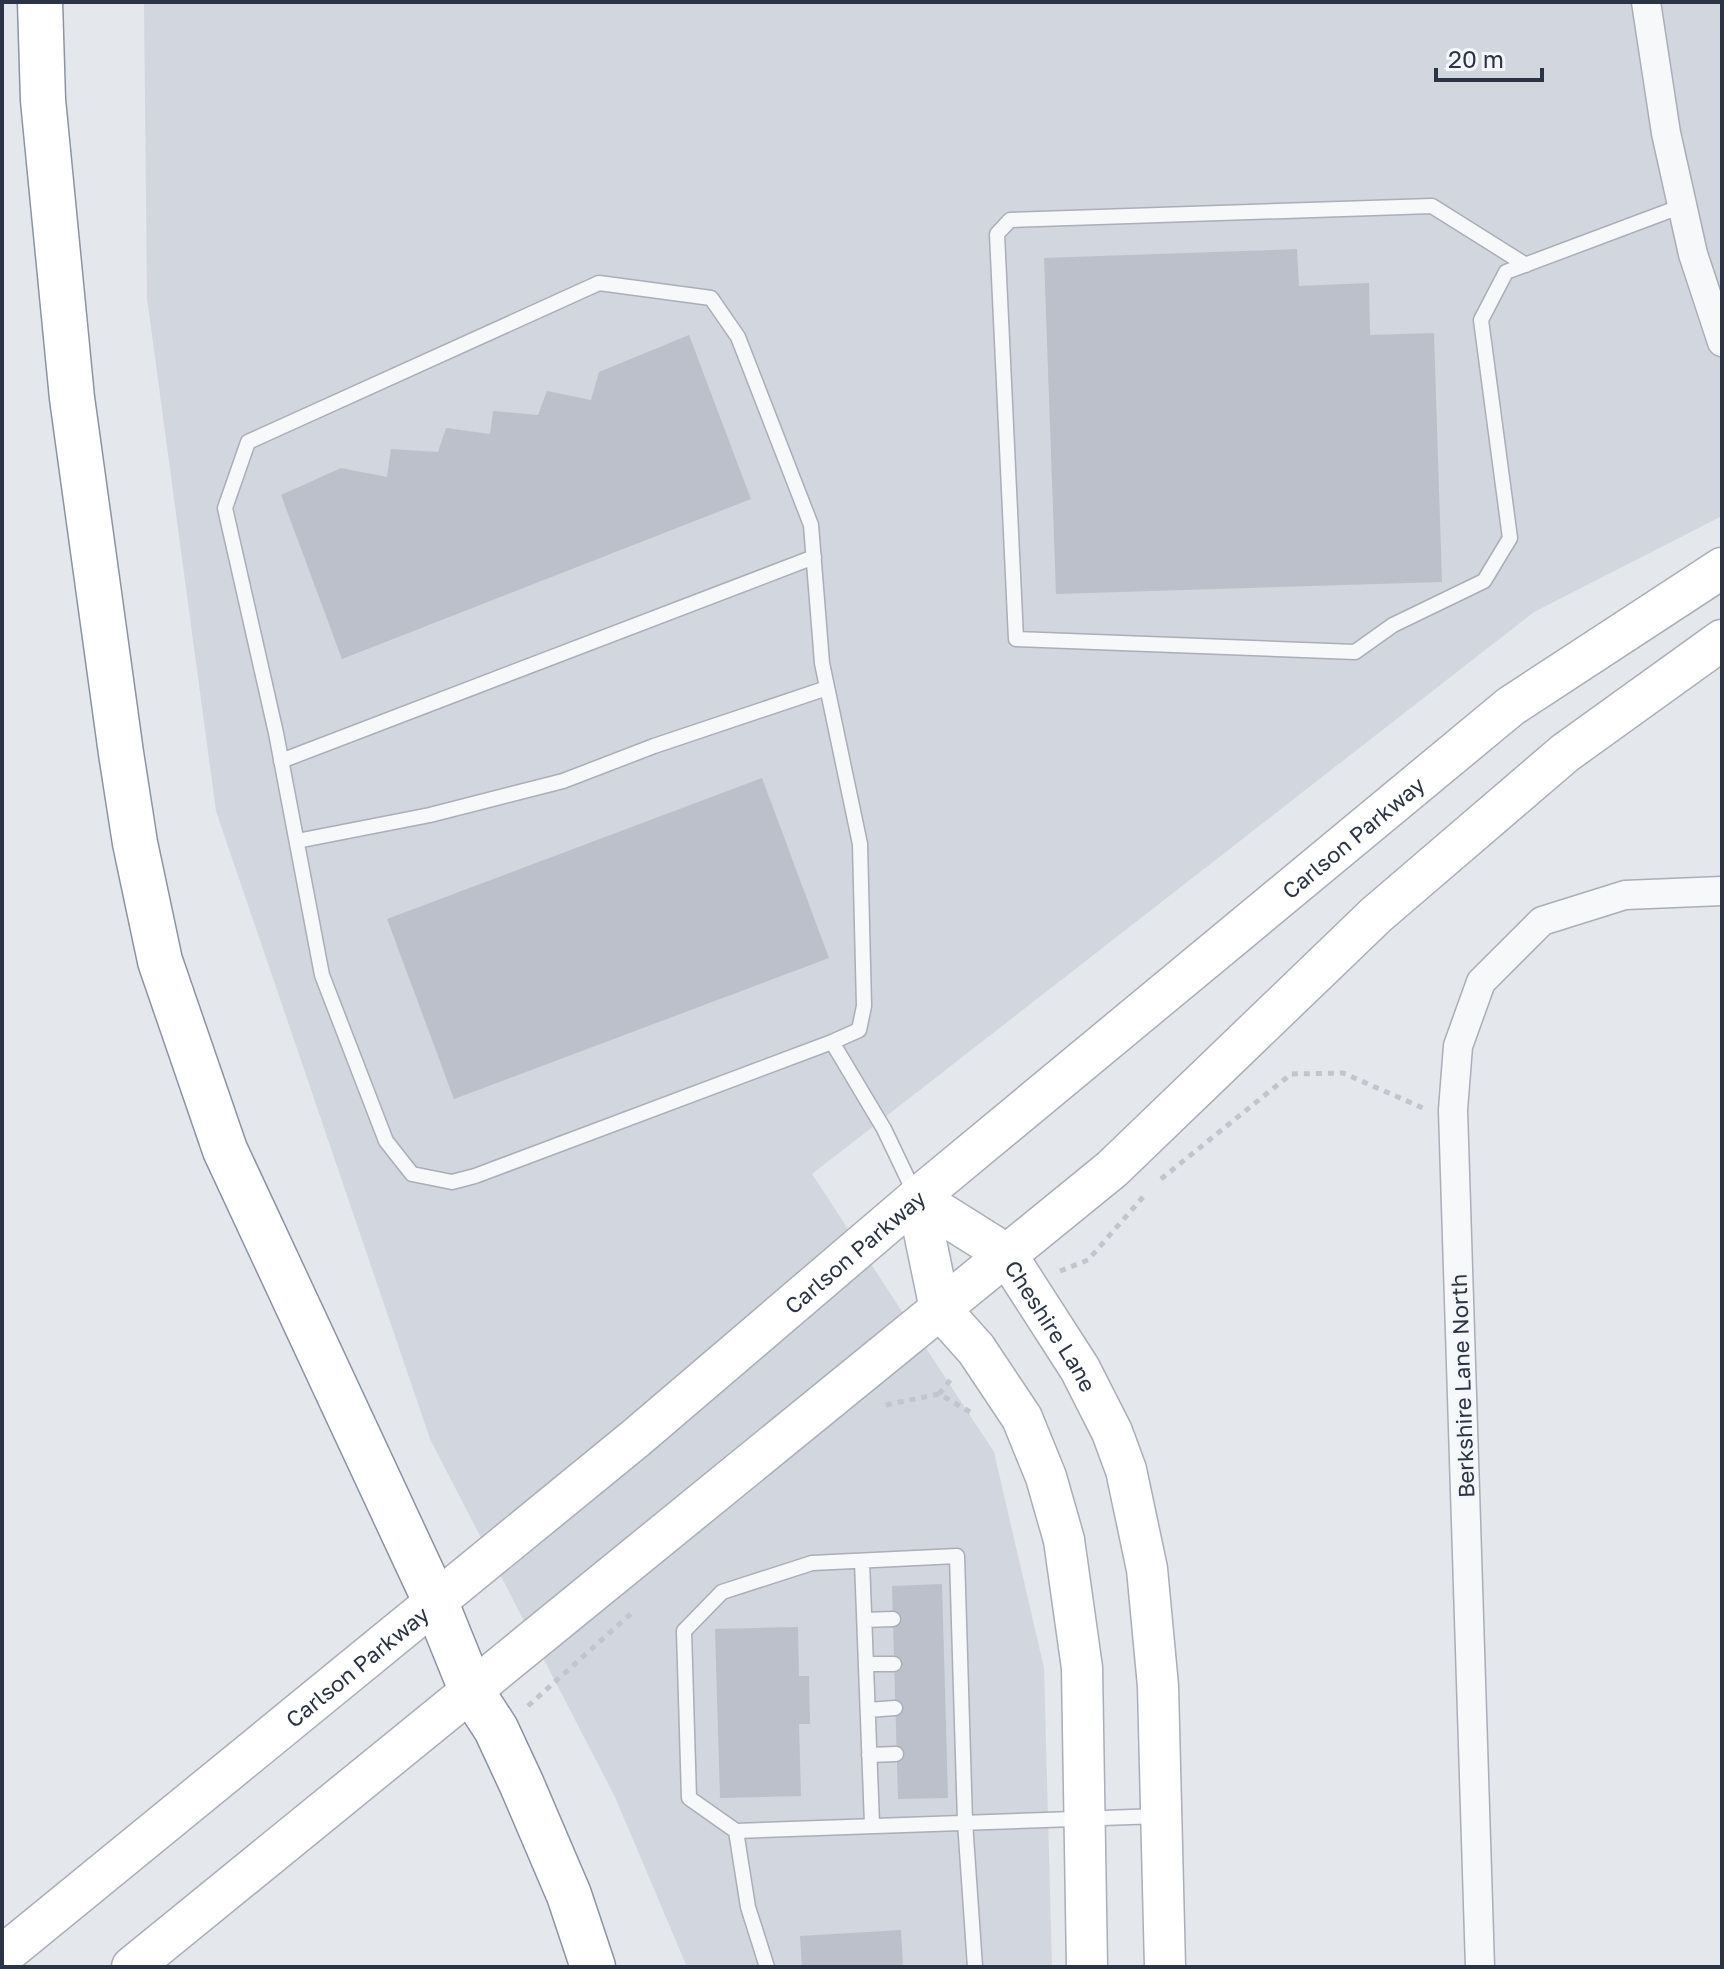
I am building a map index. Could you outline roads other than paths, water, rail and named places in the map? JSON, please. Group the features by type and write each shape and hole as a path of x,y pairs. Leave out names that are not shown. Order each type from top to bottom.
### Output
{"highway":[{"path":"40,2 45,115 72,398 123,768 160,961 225,1150 436,1603 472,1692 496,1729 522,1785 569,1895 593,1967"}],"main road":[{"name":"Carlson Parkway","path":"2,1956 137,1849 636,1438 917,1198 1511,706 1722,568"},
{"path":"132,1967 1112,1169 1376,915 1565,753 1722,640"},
{"name":"Cheshire Lane","path":"917,1198 1006,1254 1080,1369 1112,1432 1126,1470 1141,1530 1158,1686 1165,1967"},
{"path":"917,1198 940,1309 976,1349 1022,1418 1046,1477 1061,1529 1072,1581 1082,1668 1087,1967"}],"street":[{"path":"1646,2 1682,206 1693,254 1722,342"},
{"name":"Berkshire Lane North","path":"1480,1967 1453,1110 1458,1046 1481,982 1542,921 1625,895 1722,891"}],"lane":[{"path":"1526,265 1432,206 1010,220 997,234 1016,639 1355,652 1393,625 1484,581 1510,538 1481,320 1506,272 1526,265 1682,206"},
{"path":"599,283 711,298 738,337 811,525 827,688 860,844 864,1006 859,1030 475,1176 452,1182 412,1174 386,1141 322,975 281,761 225,508 248,442 599,283"},
{"path":"281,761 814,557"},
{"path":"297,841 430,815 563,781 654,746 827,688"},
{"path":"832,1042 884,1129 917,1198"},
{"path":"975,1967 965,1822 957,1556 812,1563 722,1592 684,1631 689,1798 736,1831 872,1824 965,1822 1085,1819 1162,1816"},
{"path":"862,1561 872,1824"},
{"path":"944,1618 959,1618"},
{"path":"865,1620 893,1619"},
{"path":"945,1662 961,1662"},
{"path":"866,1664 894,1664"},
{"path":"946,1708 963,1707"},
{"path":"868,1710 895,1708"},
{"path":"947,1752 964,1752"},
{"path":"869,1755 896,1754"},
{"path":"736,1831 748,1907 767,1967"}]}
